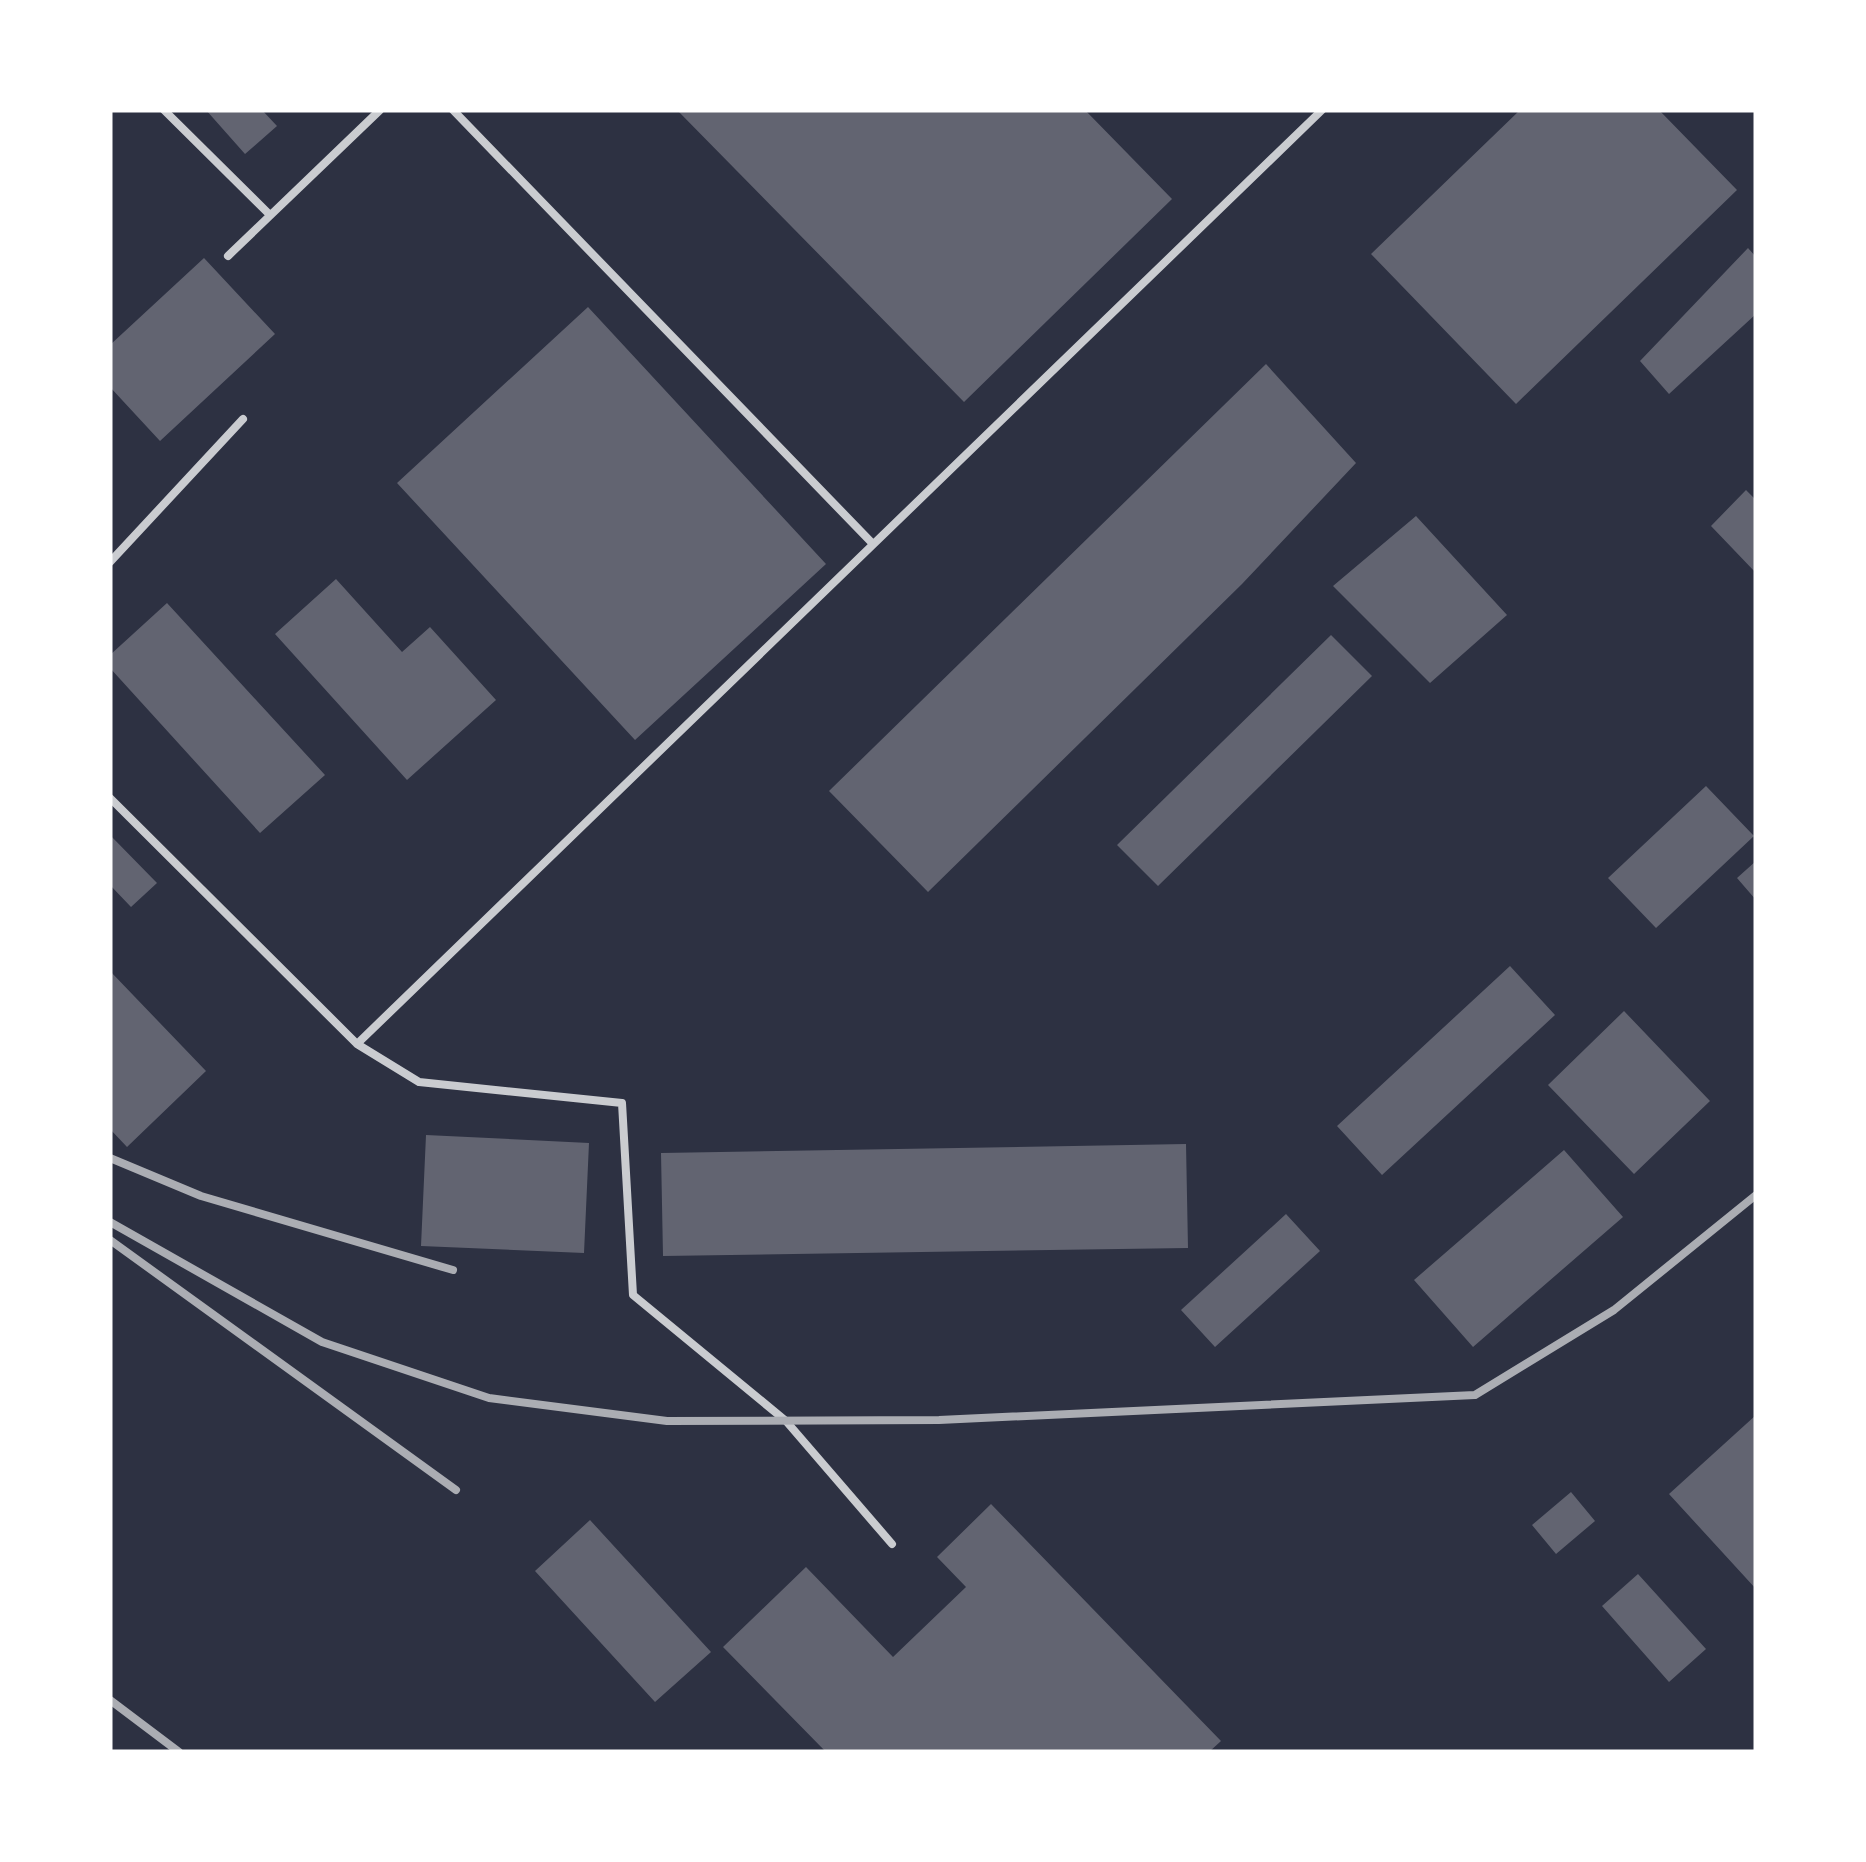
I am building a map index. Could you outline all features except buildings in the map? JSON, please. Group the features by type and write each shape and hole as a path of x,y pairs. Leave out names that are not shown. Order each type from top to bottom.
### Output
{"lane":[{"path":"164,110 270,214"},
{"path":"228,256 380,110"},
{"path":"453,110 873,544"},
{"path":"357,1044 1322,110"},
{"path":"110,562 243,419"},
{"path":"110,798 357,1044 419,1082 622,1103 633,1295 786,1422 892,1544"}],"railway":[{"path":"110,1158 201,1196 453,1270"},
{"path":"110,1222 322,1342 489,1398 667,1421 939,1420 1475,1395 1614,1310 1756,1195"},
{"path":"110,1240 456,1490"},
{"path":"110,1700 179,1752"}]}
